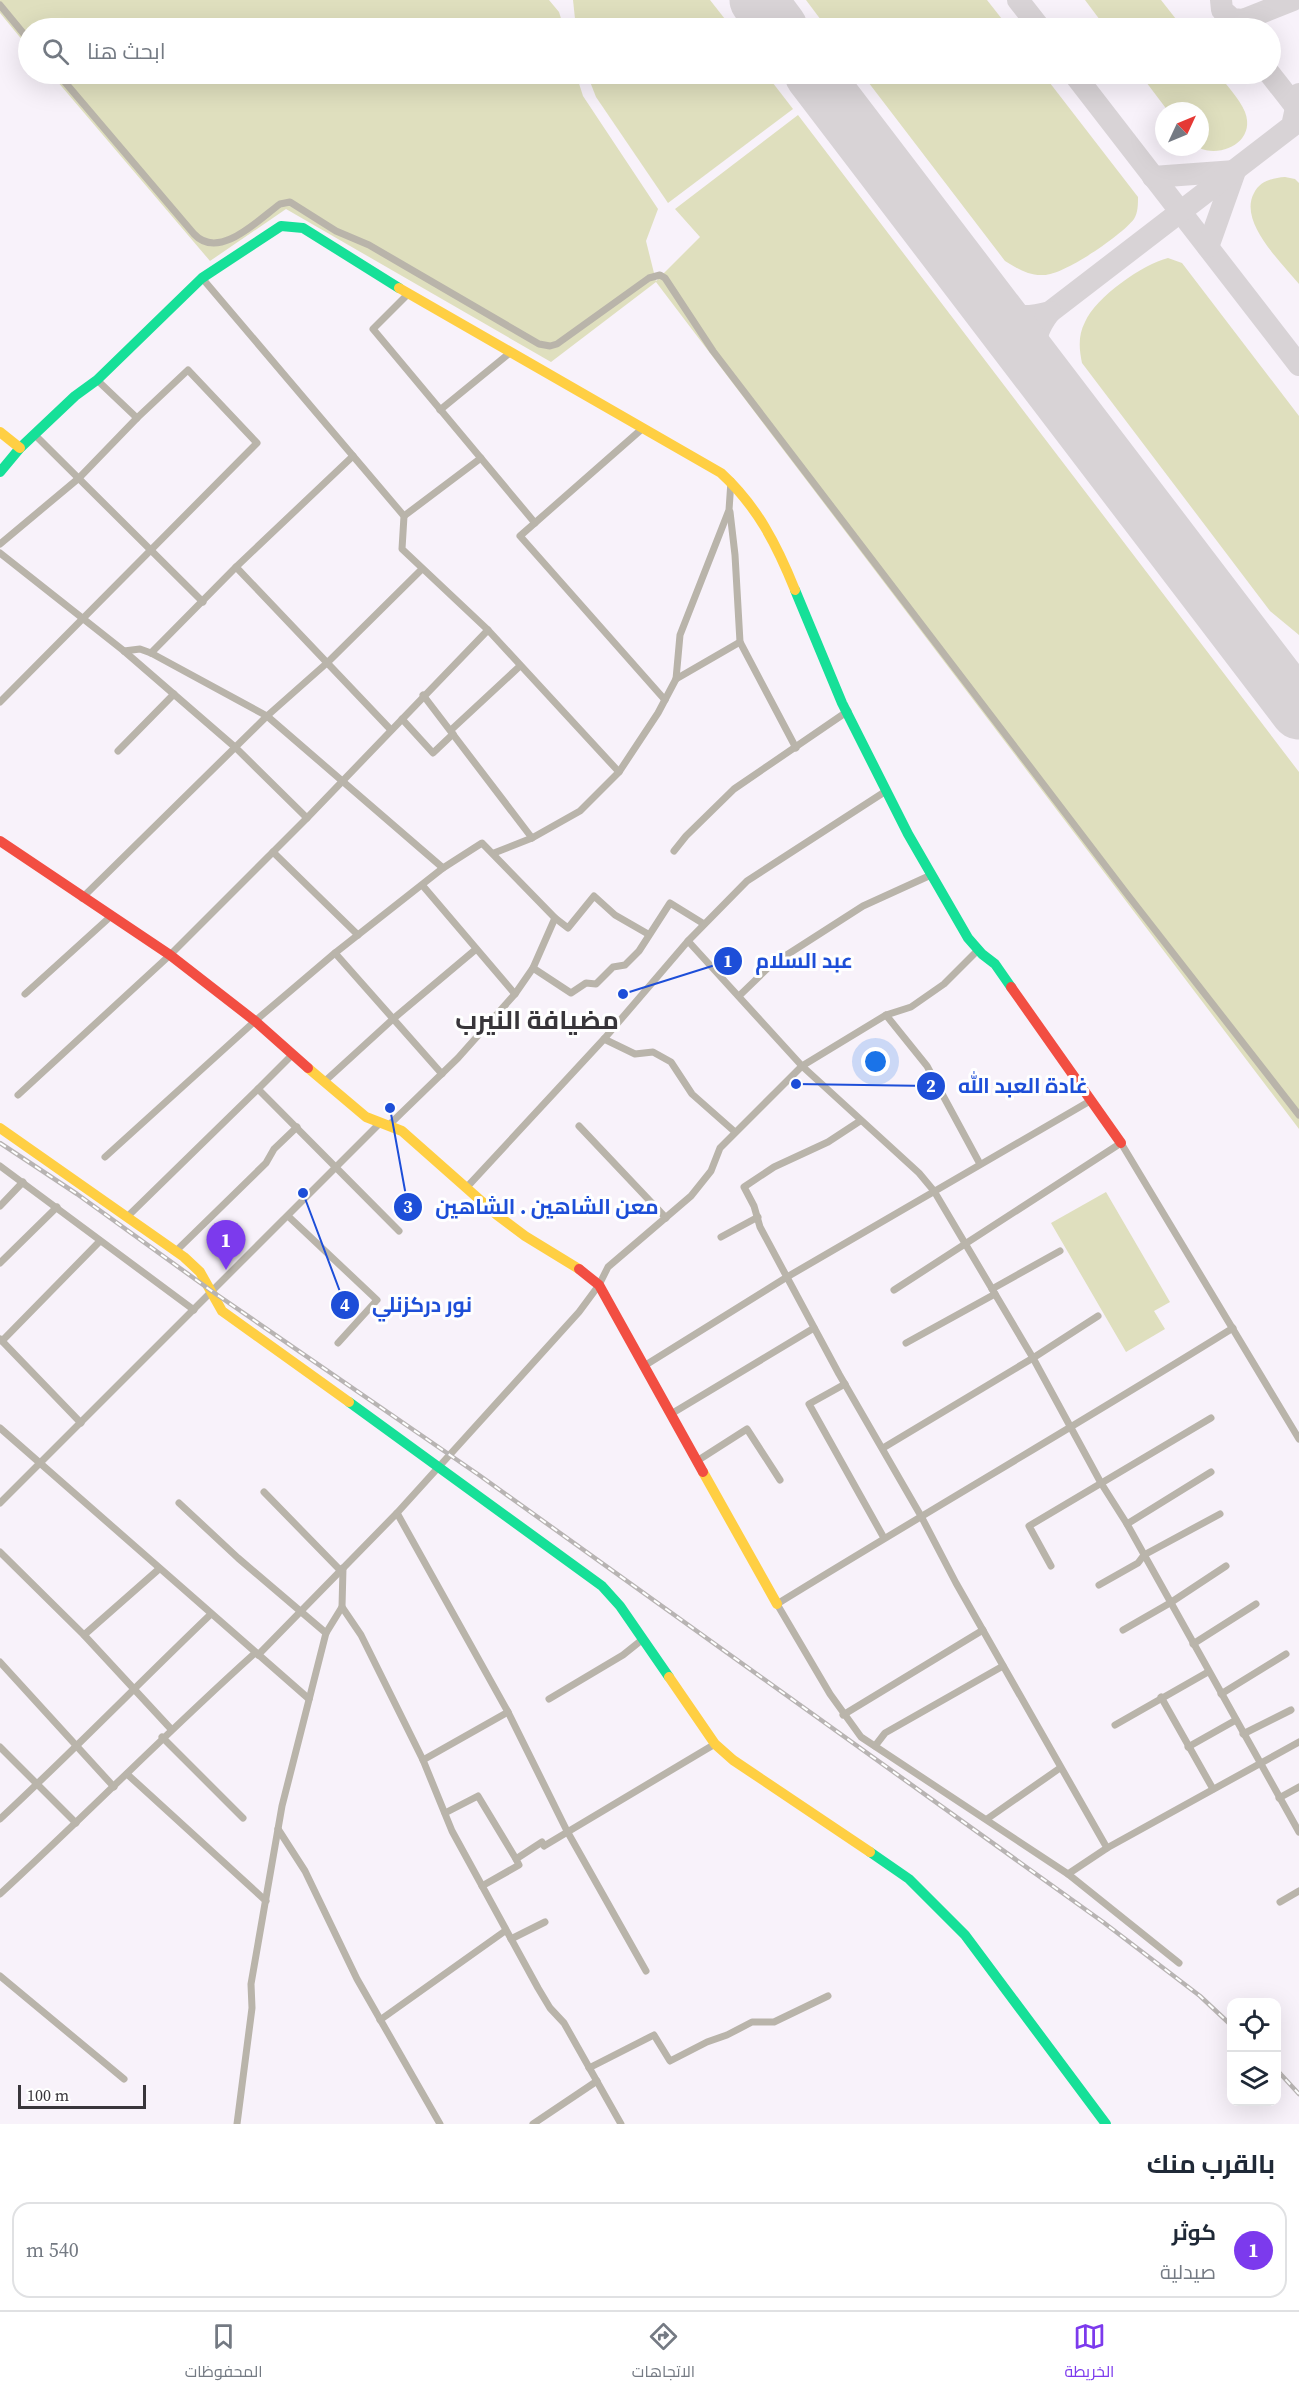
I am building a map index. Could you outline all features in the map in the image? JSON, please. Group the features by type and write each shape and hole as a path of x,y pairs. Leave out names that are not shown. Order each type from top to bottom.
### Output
{"street":[{"path":"0,5 18,27"},
{"path":"66,84 194,234 207,243 218,244 229,240 280,204 290,202 336,231 369,245 529,339 546,346 557,344 649,278 660,275 665,278 721,360 1127,894 1299,1115"},
{"path":"0,472 34,434 75,396 97,380 202,279 281,226 303,228 408,294 721,473 731,481 758,514 782,560 814,639 886,791 931,874 978,950 995,964 1121,1143 1299,1439"},
{"path":"202,279 404,516 402,549 488,630 619,772"},
{"path":"408,294 373,329 535,523"},
{"path":"440,410 511,352"},
{"path":"0,544 79,478 188,370 257,442 0,702"},
{"path":"97,380 137,418"},
{"path":"643,428 520,536 665,700"},
{"path":"0,432 20,448"},
{"path":"34,434 203,602"},
{"path":"151,653 236,567 353,456"},
{"path":"404,516 481,458"},
{"path":"731,481 729,510 735,555 740,642 796,748"},
{"path":"494,853 532,838 580,811 619,772 676,679 680,635 729,510"},
{"path":"0,553 124,651 174,694 236,748 307,818"},
{"path":"236,567 392,730"},
{"path":"82,898 267,716 328,662 422,569"},
{"path":"18,1095 170,955 307,818 488,630"},
{"path":"676,679 740,642"},
{"path":"124,651 140,649 151,653 267,716 442,868"},
{"path":"402,719 433,753 520,666"},
{"path":"118,751 174,694"},
{"path":"423,695 532,838"},
{"path":"674,851 686,836 734,789 848,711"},
{"path":"467,1187 604,1039 688,941 747,881 886,791"},
{"path":"0,842 170,955 255,1021 366,1117 402,1131 497,1215 525,1236 585,1273 599,1285 777,1604 843,1715 861,1737 1068,1874 1179,1963"},
{"path":"105,1157 255,1021 335,953 423,886 442,868 482,843 555,918 568,928 594,896 615,915 648,934"},
{"path":"273,852 358,935"},
{"path":"740,996 771,965 863,906 931,874"},
{"path":"423,886 475,950 515,994"},
{"path":"533,968 571,993 586,983 596,984 613,967 625,965 643,945 670,903 704,924"},
{"path":"25,994 110,917"},
{"path":"0,1503 336,1168 442,1074 515,994 533,968 555,918"},
{"path":"688,941 802,1066 919,1173 934,1191 1033,1358 1101,1483 1127,1524 1299,1832"},
{"path":"324,1082 393,1019 475,950"},
{"path":"0,1894 127,1774 162,1737 301,1612 397,1513 579,1312 599,1285 608,1267 692,1196 711,1171 720,1148 802,1066 886,1015 912,1007 944,984 978,950"},
{"path":"335,953 442,1074"},
{"path":"886,1015 927,1066 980,1164"},
{"path":"604,1039 635,1054 652,1052 671,1062 692,1094 735,1132"},
{"path":"127,1217 292,1055"},
{"path":"258,1089 399,1231"},
{"path":"644,1366 787,1277 1090,1101"},
{"path":"860,1121 828,1142 774,1167 744,1187 758,1217 760,1227 814,1328 921,1516 982,1630 1107,1848"},
{"path":"579,1126 666,1218"},
{"path":"176,1251 266,1163 274,1149 297,1127"},
{"path":"0,1128 176,1251 200,1272 222,1311 602,1586 620,1606 715,1743 733,1760 909,1879 965,1935 1106,2124"},
{"path":"894,1290 1121,1143"},
{"path":"0,1166 194,1310"},
{"path":"0,1206 23,1182"},
{"path":"0,1263 57,1207"},
{"path":"288,1216 377,1300 338,1343"},
{"path":"721,1237 758,1217"},
{"path":"81,1423 1,1340 100,1241"},
{"path":"906,1343 1059,1251"},
{"path":"883,1448 1098,1316"},
{"path":"671,1414 814,1328"},
{"path":"777,1604 884,1538 1071,1429 1233,1328"},
{"path":"845,1384 810,1404 884,1538"},
{"path":"1051,1566 1029,1526 1211,1418"},
{"path":"0,1428 309,1699"},
{"path":"697,1461 747,1429 780,1480"},
{"path":"1127,1524 1211,1472"},
{"path":"264,1492 341,1569 342,1607 361,1635 423,1760 452,1831 505,1931 512,1939 550,2008 564,2023 621,2124"},
{"path":"179,1503 238,1558 326,1633"},
{"path":"397,1513 508,1712 567,1831 646,1971"},
{"path":"1099,1585 1138,1563 1144,1555 1220,1514"},
{"path":"0,1552 84,1635 171,1729"},
{"path":"1123,1630 1170,1603 1226,1566"},
{"path":"84,1635 159,1569"},
{"path":"1193,1644 1256,1604"},
{"path":"237,2124 252,2008 251,1984 282,1806 326,1633 342,1607"},
{"path":"0,1819 211,1614"},
{"path":"843,1715 982,1630"},
{"path":"549,1700 644,1640"},
{"path":"1221,1694 1286,1654"},
{"path":"0,1662 114,1786"},
{"path":"875,1746 885,1733 1003,1666"},
{"path":"1115,1725 1209,1672"},
{"path":"1161,1697 1213,1789"},
{"path":"1244,1734 1291,1710"},
{"path":"423,1760 508,1712"},
{"path":"1188,1747 1236,1720"},
{"path":"162,1737 243,1818"},
{"path":"1068,1874 1107,1848 1299,1742"},
{"path":"516,1859 542,1842 544,1846 715,1743"},
{"path":"0,1747 76,1823"},
{"path":"987,1819 1060,1768"},
{"path":"127,1774 266,1901"},
{"path":"1279,1798 1299,1787"},
{"path":"445,1813 478,1796 516,1859 519,1865 482,1886"},
{"path":"278,1829 305,1872 346,1959 440,2124"},
{"path":"1280,1902 1299,1891"},
{"path":"512,1939 545,1922"},
{"path":"380,2020 505,1931"},
{"path":"0,1976 124,2079"},
{"path":"590,2068 654,2035 670,2061 706,2042 727,2036 752,2022 774,2022 828,1996"},
{"path":"533,2124 597,2081"}],"green space":[{"path":"0,0 549,0 561,18 18,18 18,35 0,13"},
{"path":"573,0 710,0 724,18 575,18"},
{"path":"806,0 987,0 1001,18 820,18"},
{"path":"1085,0 1161,0 1175,18 1098,18"},
{"path":"60,84 579,84 583,96 658,209 646,241 656,281 700,237 675,209 798,115 1299,772 1299,1129 656,282 551,362 286,209 210,261"},
{"path":"591,84 774,84 793,109 668,203 596,97"},
{"path":"870,84 1051,84 1138,197 1135,217 1128,226 1078,262 1044,275 1028,273 1005,261"},
{"path":"1148,84 1226,84 1245,112 1246,131 1235,145 1218,151 1209,151 1209,102 1161,102"},
{"path":"1285,177 1295,179 1299,183 1299,284 1264,242 1252,216 1251,204 1257,189 1267,181"},
{"path":"1168,258 1182,263 1299,416 1299,635 1270,611 1082,363 1080,337 1091,312 1099,302 1134,274"},
{"path":"1106,1192 1170,1302 1154,1311 1165,1329 1126,1352 1051,1223"}],"taxiway":[{"path":"1018,0 1032,18"},
{"path":"1221,0 1222,10 1231,18"},
{"path":"1248,18 1293,0"},
{"path":"1082,84 1299,365"},
{"path":"1278,84 1299,111"},
{"path":"992,308 1021,316 1050,312 1292,126 1299,94"},
{"path":"1153,177 1235,171 1208,247"},
{"path":"1036,365 1037,337 1041,325 1050,312"},
{"path":"1256,655 1299,689"}],"runway":[{"path":"758,0 772,18"},
{"path":"821,84 1299,711"}],"railway":[{"path":"0,1143 77,1194 213,1292 479,1475 1103,1922 1200,1996 1227,2021"},
{"path":"1281,2074 1299,2094"}],"traffic: fast":[{"path":"0,472 20,448 75,396 97,380 202,278 281,226 303,228 399,288"},
{"path":"795,590 842,703 908,834 968,938 982,954 995,964 1011,987"},
{"path":"349,1402 602,1586 620,1606 669,1677"},
{"path":"870,1852 909,1879 965,1935 1106,2124"}],"traffic: slow":[{"path":"399,288 721,473 745,499 765,527 795,590"},
{"path":"0,432 20,448"},
{"path":"308,1068 366,1117 402,1131 497,1215 525,1236 579,1269"},
{"path":"0,1128 184,1257 200,1272 222,1311 349,1402"},
{"path":"703,1472 777,1604"},
{"path":"669,1677 715,1744 733,1760 870,1852"}],"traffic: jam":[{"path":"0,841 170,955 255,1021 308,1068"},
{"path":"1011,987 1121,1143"},
{"path":"579,1269 599,1285 703,1472"}],"place":[{"name":"عبد السلام","path":"623,994"},
{"name":"غادة العبد الله","path":"796,1084"},
{"name":"معن الشاهين . الشاهين","path":"390,1108"},
{"name":"نور دركزنلي","path":"303,1193"},
{"name":"كوثر","path":"226,1270"}],"district":[{"name":"مضيافة النيرب","path":"537,1020"}]}
